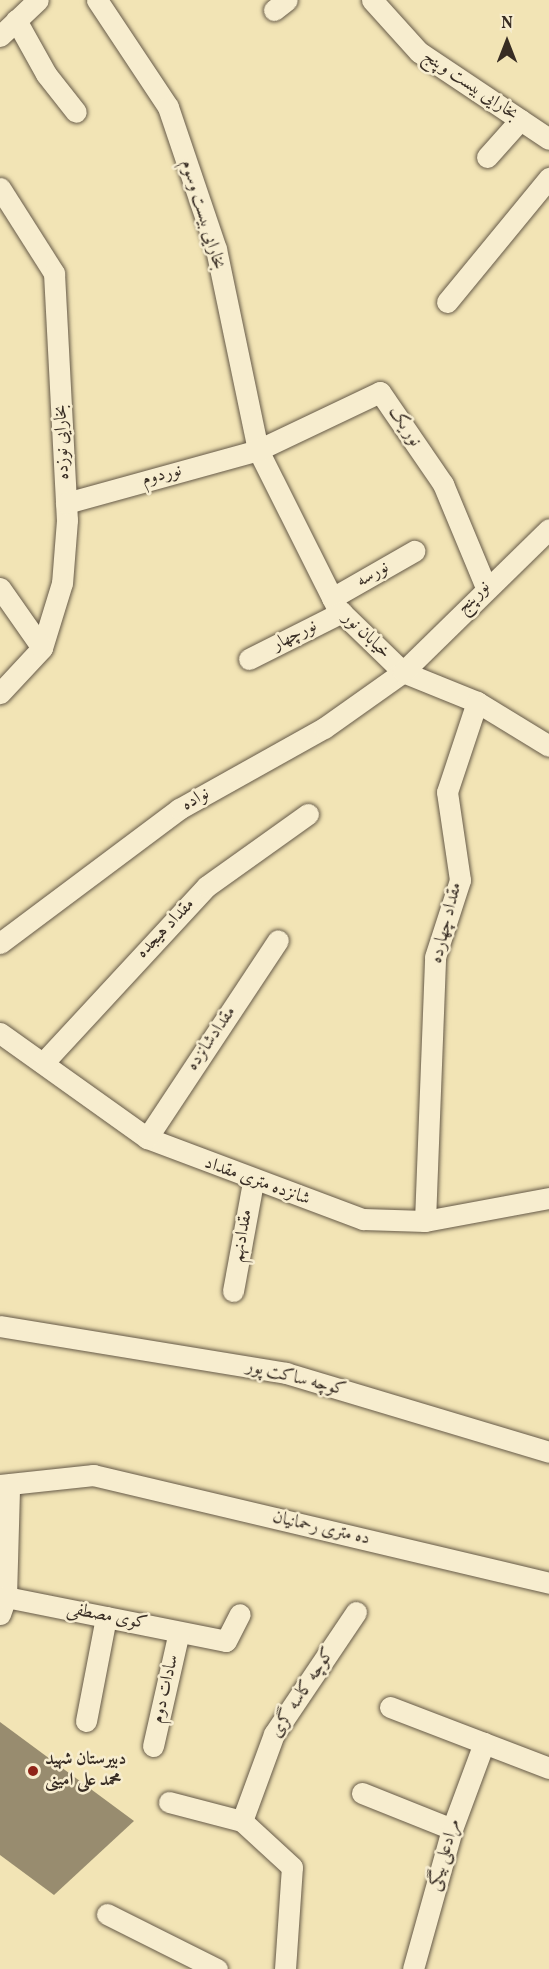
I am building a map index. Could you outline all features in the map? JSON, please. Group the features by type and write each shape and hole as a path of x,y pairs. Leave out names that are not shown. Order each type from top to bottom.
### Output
{"street":[{"path":"0,36 38,0"},
{"name":"بخارایی بیست وسوم","path":"97,0 168,107 216,249 258,450"},
{"name":"بخارایی بیست وپنج","path":"372,0 419,52 549,139"},
{"path":"16,20 46,74 76,112"},
{"path":"487,157 520,120"},
{"path":"447,302 549,178"},
{"name":"بخارایی نوزده","path":"0,188 54,273 66,502 62,583 42,648 0,693"},
{"name":"نور یک","path":"258,450 380,392 443,484 485,585"},
{"name":"نوردوم","path":"66,502 258,450"},
{"name":"خیابان نور","path":"258,450 337,605 403,672 477,702 549,746"},
{"name":"نورپنج","path":"403,672 485,585 549,529"},
{"name":"نورسه","path":"337,605 414,551"},
{"path":"0,588 42,648"},
{"name":"نورچهار","path":"249,659 337,605"},
{"name":"نواده","path":"0,943 179,809 324,728 403,672"},
{"name":"مقداد چهارده","path":"425,1221 435,957 460,880 447,792 455,756 477,702"},
{"name":"مقداد هیجده","path":"43,1063 207,886 308,814"},
{"name":"مقدادشانزده","path":"147,1138 278,940"},
{"name":"شانزده متری مقداد","path":"0,1033 147,1138 253,1182 363,1219 425,1221 549,1198"},
{"name":"مقدادنهم","path":"233,1291 253,1182"},
{"name":"کوچه ساکت پور","path":"0,1326 286,1373 549,1452"},
{"name":"ده متری رحمانیان","path":"4,1487 93,1475 549,1583"},
{"path":"3,1606 4,1487"},
{"name":"کوی مصطفی","path":"3,1606 106,1617 226,1641 240,1614"},
{"name":"کوچه کاسه گری","path":"242,1821 274,1734 356,1612"},
{"path":"86,1721 106,1617"},
{"name":"سادات دوم","path":"153,1746 179,1632"},
{"path":"390,1707 549,1768"},
{"name":"مرادعلی بیگی","path":"413,1969 452,1829 484,1743"},
{"path":"362,1793 452,1829"},
{"path":"169,1802 242,1821 292,1867 285,1969"},
{"path":"107,1914 217,1969"}],"building":[{"name":"دبیرستان شهید محمد علی امینی","path":"0,1722 134,1821 54,1895 0,1855"}],"place":[{"name":"دبیرستان شهید محمد علی امینی","path":"33,1771"}]}
